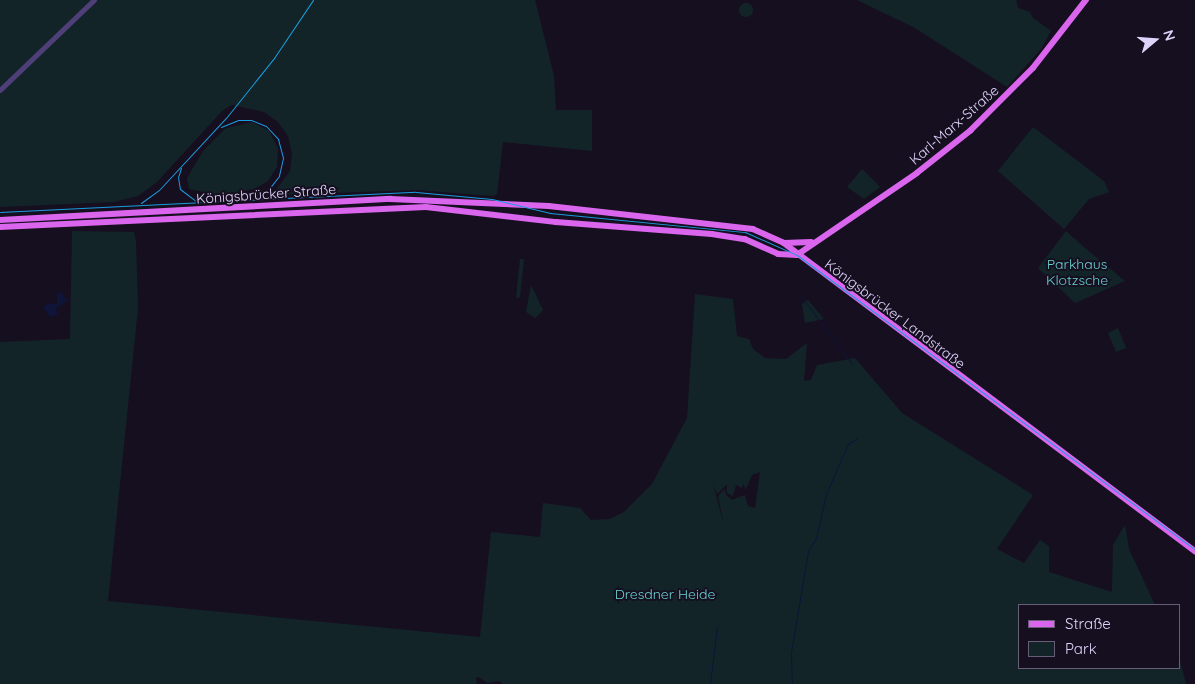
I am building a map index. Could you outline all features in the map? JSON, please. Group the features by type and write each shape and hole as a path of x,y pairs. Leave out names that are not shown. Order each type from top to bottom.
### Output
{"main road":[{"name":"Karl-Marx-Straße","path":"797,255 917,173 967,134 1033,68 1086,0"},
{"name":"Königsbrücker Straße","path":"0,220 390,199 534,205 730,225 762,232 784,244"},
{"name":"Königsbrücker Straße","path":"0,227 392,207 534,218"},
{"name":"Königsbrücker Landstraße","path":"534,218 736,237 778,254 797,255 1195,551"},
{"path":"784,244 814,242"},
{"path":"784,244 797,255"}],"street":[{"path":"0,90 94,0"}],"green space":[{"path":"0,0 535,0 554,76 556,110 592,110 592,151 503,142 497,194 493,196 417,190 272,195 290,171 292,154 288,136 278,122 264,112 232,105 223,110 157,182 138,196 114,202 0,207"},
{"path":"857,0 1016,0 1018,8 1030,12 1033,18 1051,31 1041,49 1007,87 915,28"},
{"path":"743,3 749,3 753,10 749,17 743,17 739,13 739,7"},
{"path":"252,122 269,131 278,148 277,167 268,181 254,189 219,195 189,189 187,178 203,151 226,128"},
{"path":"1033,127 1104,181 1109,192 1089,199 1064,229 998,171"},
{"path":"862,169 880,187 864,199 847,187"},
{"name":"Dresdner Heide","path":"72,231 134,232 136,241 138,308 108,601 480,637 491,532 540,537 543,503 580,508 591,520 610,519 624,512 652,484 687,418 695,294 733,299 737,336 749,339 753,349 765,358 786,359 807,343 804,381 811,380 817,365 855,358 902,413 1033,495 997,549 1024,563 1040,540 1049,546 1049,572 1112,592 1113,545 1125,525 1129,549 1155,604 1018,604 1018,669 1180,669 1180,660 1186,684 503,684 499,681 487,683 479,677 476,678 477,684 0,684 0,342 70,339","holes":["760,472 755,508 748,506 745,495 732,500 726,495 725,489 718,496 724,525 713,484 717,494 727,484 727,493 733,496 736,485 742,488 743,484 746,489 752,475"]},
{"name":"Parkhaus Klotzsche","path":"1066,231 1125,281 1075,303 1038,268"},
{"path":"520,259 524,259 520,297 516,298"},
{"path":"531,285 543,310 535,318 526,312"},
{"path":"808,300 824,319 805,323 802,304"},
{"path":"1118,328 1126,348 1116,352 1108,333"}],"shaded area":[{"path":"60,291 67,301 56,308 58,314 50,317 43,307 49,303 57,305 57,293"}],"waterway":[{"path":"801,296 852,364"},
{"path":"792,684 791,652 808,551 816,538 826,494 848,444 857,438"},
{"path":"710,684 717,626"}],"tram line":[{"path":"141,203 159,190 226,118 274,58 313,0"},
{"path":"221,127 238,120 251,120 266,126 278,139 283,158 279,176 269,189 254,197"},
{"path":"181,168 178,177 180,189 196,201"},
{"path":"0,212 416,192 492,199 550,213 745,232 797,255 1195,550"}]}
